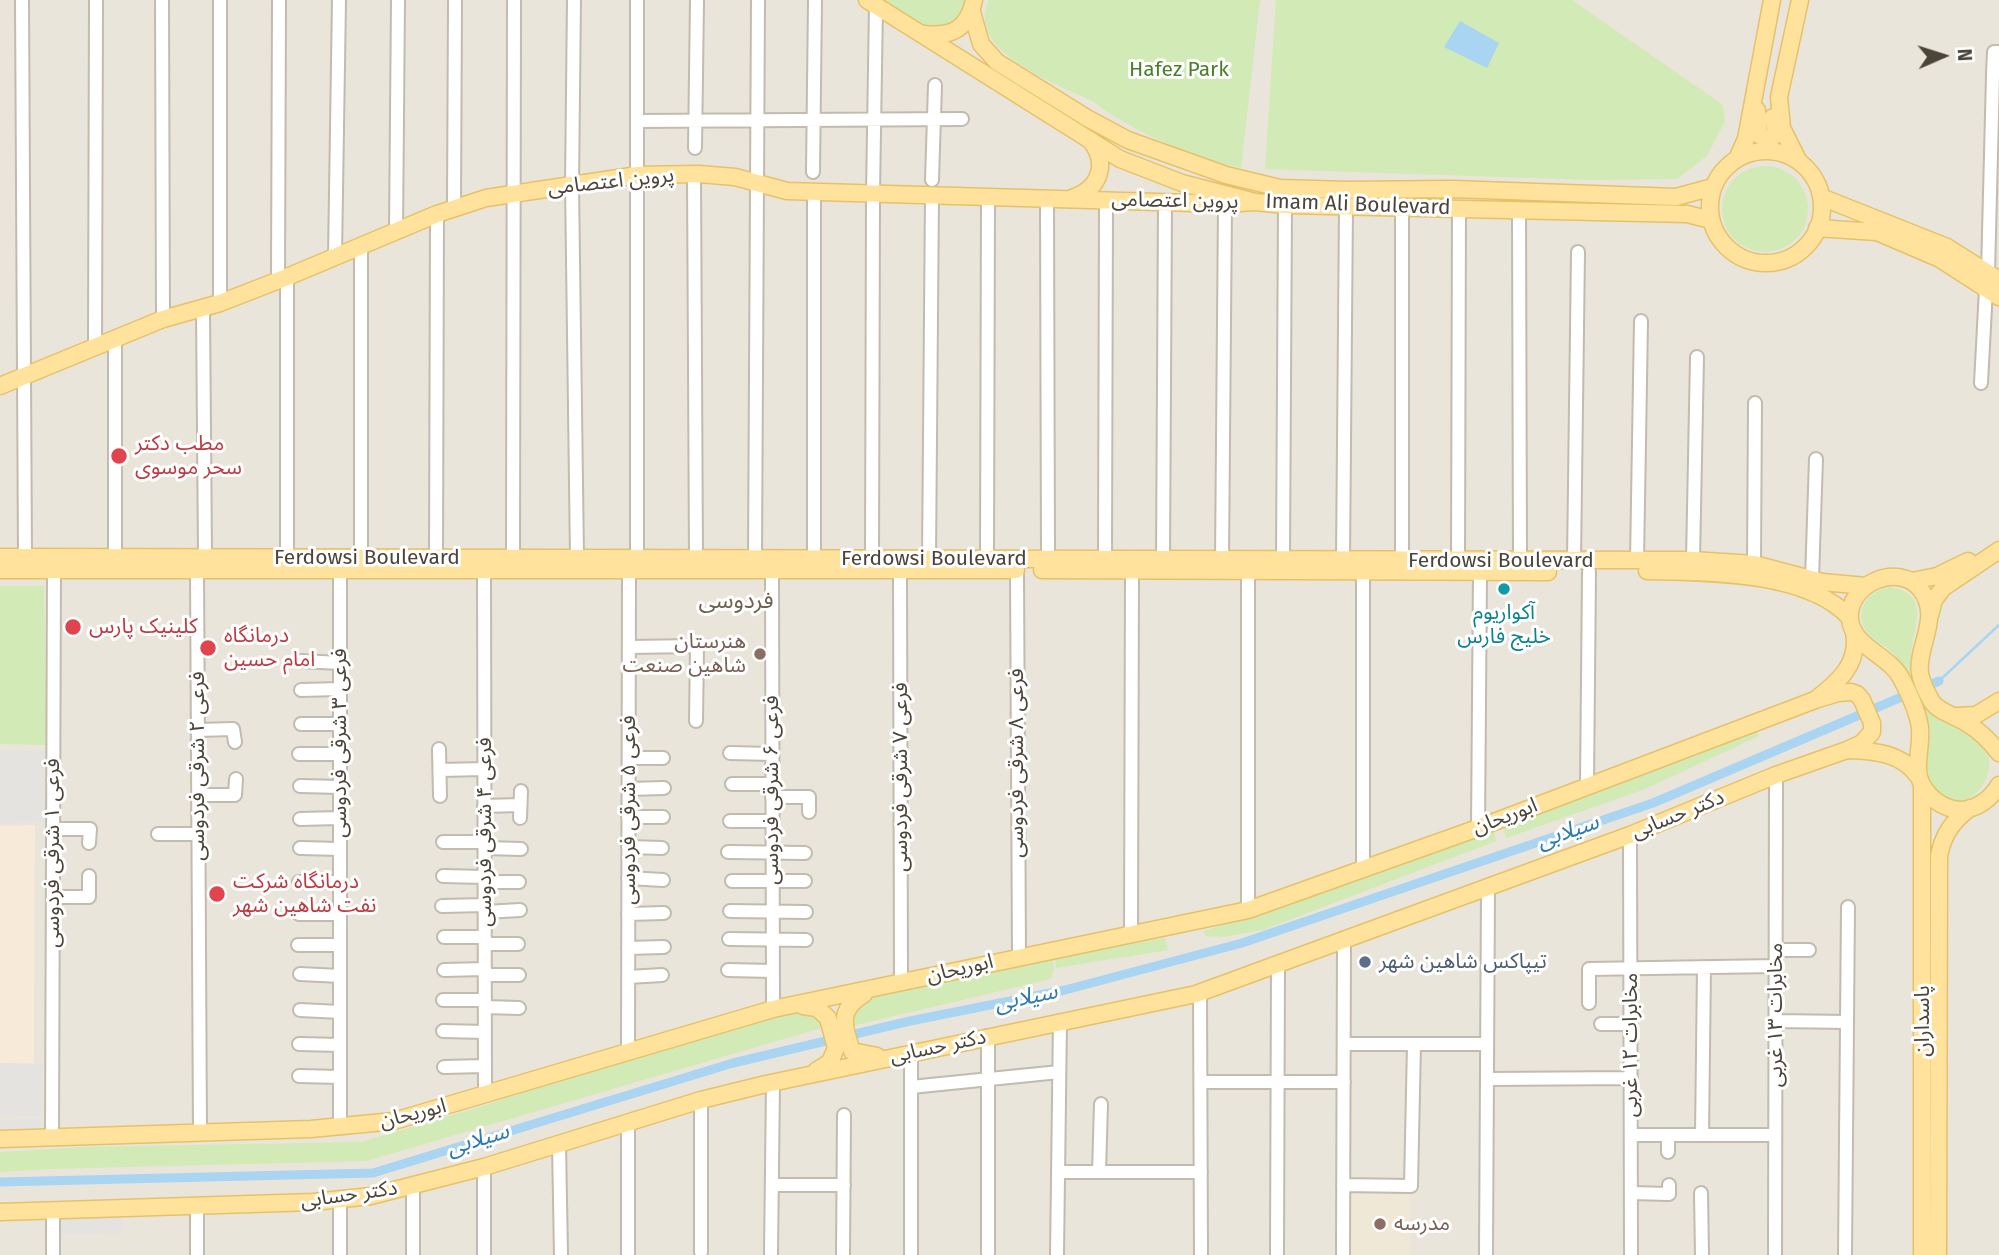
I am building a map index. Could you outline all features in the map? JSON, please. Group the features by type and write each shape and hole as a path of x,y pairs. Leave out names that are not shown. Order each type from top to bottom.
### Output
{"main road":[{"path":"1737,159 1746,139 1772,0"},
{"path":"1799,162 1782,128 1779,97 1800,0"},
{"name":"Imam Ali Boulevard","path":"872,3 1119,159 1182,183 1255,202 1346,207 1687,214 1711,220"},
{"path":"922,34 943,36 955,31 965,23 973,6"},
{"path":"966,62 965,54 969,46 981,44 973,6"},
{"name":"Imam Ali Boulevard","path":"981,44 996,62 1128,140 1227,175 1280,188 1454,189 1676,197 1713,187"},
{"path":"1756,83 1757,124 1759,135 1764,138 1773,137 1776,132 1773,103 1782,86"},
{"path":"1070,199 1085,194 1098,177 1099,156 1088,138"},
{"path":"1753,152 1786,154 1799,162 1810,173 1821,197 1821,215 1808,244 1794,256 1777,262 1758,263 1741,257 1726,247 1711,220 1710,201 1713,187 1723,171 1737,159 1753,152"},
{"name":"پروین اعتصامی","path":"0,386 163,319 220,303 283,279 437,214 486,198 572,184 638,175 694,174 735,177 787,191 873,194 932,188 988,197 1225,204 1255,202"},
{"path":"1452,208 1441,199 1443,193 1454,189"},
{"path":"1408,208 1423,203 1423,196 1412,190"},
{"path":"1687,214 1704,207 1702,196 1693,193"},
{"path":"1821,197 1947,247 1993,285"},
{"path":"1841,230 1830,222 1829,212 1835,207 1845,206"},
{"path":"1817,228 1877,232 1993,285"},
{"name":"Ferdowsi Boulevard","path":"0,570 54,570 287,557 513,558 548,564 578,558 633,564 696,558 1283,560 1363,572 1589,572 1754,564 1812,579 1849,586 1866,586 1884,576 1912,581 1937,576 1969,561 1999,541"},
{"path":"1999,550 1943,588 1934,600 1920,672 1933,704 1979,732 1999,752"},
{"name":"Ferdowsi Boulevard","path":"0,556 115,557 340,569 484,569 548,564 633,564 772,570 901,571 1248,571 1320,566 1343,560 1637,561 1693,566 1779,582 1831,601 1841,608 1862,643 1889,664 1902,679"},
{"path":"1912,581 1922,590 1929,617"},
{"name":"ابوریحان","path":"0,1139 340,1127 394,1121 773,1009 1248,909 1478,828 1815,699 1836,683 1849,667 1856,643 1852,625 1854,601 1866,586"},
{"name":"پاسداران","path":"1902,679 1916,712 1920,734 1922,1255"},
{"path":"1815,699 1851,692 1862,700 1872,723 1872,732 1862,743 1847,750"},
{"path":"1954,715 1976,715 1999,701"},
{"path":"1847,750 1885,754 1905,763 1931,796 1946,807 1953,809 1999,804"},
{"name":"دکتر حسابی","path":"0,1212 197,1206 371,1196 484,1167 701,1100 911,1052 1200,992 1630,835 1776,775 1847,750"},
{"name":"پاسداران","path":"1938,1255 1939,856 1941,841 1946,832 1991,796 1999,785"},
{"path":"808,1076 826,1065 834,1055 837,1018 852,1001 872,989"},
{"path":"792,1005 817,1008 837,1018 852,1051 890,1057"}],"street":[{"path":"22,0 25,557"},
{"path":"95,347 96,0"},
{"path":"162,0 163,319"},
{"path":"220,0 220,303"},
{"path":"279,0 287,557"},
{"path":"335,257 339,0"},
{"path":"396,231 398,0"},
{"path":"454,208 455,0"},
{"path":"513,558 514,0"},
{"path":"574,0 572,184 578,558"},
{"name":"فرعی ۵ شرقی فردوسی","path":"628,1050 629,647 633,564 638,175 637,0"},
{"path":"695,148 696,0"},
{"path":"755,559 758,0"},
{"path":"813,172 815,0"},
{"path":"872,3 872,559"},
{"path":"1981,383 1993,285 1993,75 1994,52 1999,52"},
{"path":"929,559 935,85"},
{"path":"638,121 962,119"},
{"path":"694,174 696,558"},
{"path":"814,192 814,559"},
{"path":"988,197 988,559"},
{"path":"1047,199 1048,559"},
{"path":"1099,200 1105,559"},
{"path":"1163,560 1165,202"},
{"path":"1222,560 1225,204"},
{"path":"1283,560 1285,205"},
{"path":"1343,560 1346,207"},
{"path":"1402,560 1408,208"},
{"path":"1452,208 1458,561"},
{"path":"1519,209 1520,561"},
{"path":"436,558 437,214"},
{"path":"361,245 361,558"},
{"path":"1574,561 1578,252"},
{"name":"فرعی ۲ شرقی فردوسی","path":"200,1131 198,730 204,307"},
{"path":"1637,561 1641,321"},
{"path":"115,338 115,557"},
{"path":"1693,566 1697,358"},
{"path":"1754,564 1755,403"},
{"path":"1812,579 1816,459"},
{"name":"فرعی ۳ شرقی فردوسی","path":"340,569 340,1127"},
{"name":"فرعی ۴ شرقی فردوسی","path":"484,569 485,1094"},
{"name":"فرعی ۱ شرقی فردوسی","path":"52,1136 54,570"},
{"name":"فرعی ۶ شرقی فردوسی","path":"772,570 773,1009"},
{"name":"فرعی ۸ شرقی فردوسی","path":"1017,570 1019,956"},
{"name":"فرعی ۷ شرقی فردوسی","path":"901,571 901,983"},
{"path":"1131,933 1132,571"},
{"path":"1248,571 1248,909"},
{"path":"1363,572 1363,870"},
{"path":"1478,828 1480,572"},
{"path":"1587,786 1589,572"},
{"path":"629,647 696,646 696,721"},
{"path":"301,662 340,663"},
{"path":"302,690 340,689"},
{"path":"301,724 340,724"},
{"path":"198,730 233,729 235,742"},
{"path":"439,748 440,796"},
{"path":"730,753 772,754"},
{"path":"299,754 340,754"},
{"path":"629,758 663,758"},
{"path":"440,770 485,769"},
{"name":"مخابرات ۱۳ غربی","path":"1775,1255 1776,775"},
{"path":"198,795 235,795 236,779"},
{"path":"732,784 809,796 809,812"},
{"path":"300,786 340,787"},
{"path":"629,789 664,789"},
{"path":"485,806 520,804"},
{"path":"628,817 663,817"},
{"path":"300,819 340,818"},
{"path":"730,821 772,821"},
{"path":"53,829 90,829 89,843"},
{"path":"158,834 198,834"},
{"name":"مخابرات ۱۲ غربی","path":"1630,835 1631,1255"},
{"path":"443,842 521,849"},
{"path":"628,847 662,848"},
{"path":"300,848 340,849"},
{"path":"728,852 805,853"},
{"path":"53,897 89,897 89,876"},
{"path":"443,876 519,882"},
{"path":"628,878 663,880"},
{"path":"732,881 805,881"},
{"path":"299,882 340,882"},
{"path":"1486,1255 1488,888"},
{"path":"442,906 520,910"},
{"path":"1844,1255 1848,907"},
{"path":"730,911 806,912"},
{"path":"628,914 664,913"},
{"path":"299,914 340,914"},
{"path":"444,937 519,944"},
{"path":"1343,1255 1344,938"},
{"path":"729,939 806,940"},
{"path":"298,946 340,945"},
{"path":"628,948 664,947"},
{"path":"1776,950 1809,950"},
{"path":"1277,1255 1278,963"},
{"path":"1589,1003 1588,969 1776,966"},
{"path":"1702,1135 1704,967"},
{"path":"444,970 519,975"},
{"path":"728,970 773,971"},
{"path":"300,974 340,976"},
{"path":"628,977 662,975"},
{"path":"1200,992 1201,1255"},
{"path":"443,1000 519,1008"},
{"path":"300,1010 340,1012"},
{"path":"1057,1255 1060,1021"},
{"path":"1776,1021 1847,1022"},
{"path":"1601,1024 1631,1024"},
{"path":"443,1031 485,1032"},
{"path":"988,1036 988,1252"},
{"path":"299,1044 340,1045"},
{"path":"1344,1044 1488,1044"},
{"path":"1343,1185 1411,1186 1414,1044"},
{"path":"911,1052 911,1255"},
{"path":"444,1067 485,1066"},
{"path":"911,1087 1059,1072"},
{"path":"299,1076 340,1077"},
{"path":"1487,1079 1631,1078"},
{"path":"1201,1082 1344,1082"},
{"path":"771,1255 772,1083"},
{"path":"701,1100 701,1252"},
{"path":"1099,1172 1101,1104"},
{"path":"844,1115 844,1255"},
{"path":"628,1123 628,1255"},
{"path":"1631,1135 1775,1135"},
{"path":"1668,1135 1668,1152"},
{"path":"559,1144 561,1255"},
{"path":"484,1167 484,1255"},
{"path":"1058,1172 1201,1172"},
{"path":"772,1185 844,1185"},
{"path":"1631,1193 1669,1194 1669,1185"},
{"path":"413,1186 413,1255"},
{"path":"1701,1193 1702,1255"},
{"path":"340,1199 340,1255"},
{"path":"197,1206 197,1255"},
{"path":"53,1210 53,1255"}],"shaded area":[{"path":"0,0 1999,0 1999,1255 0,1255"},
{"path":"0,750 45,750 46,822 0,824"},
{"path":"35,825 34,1064 0,1063 0,826"},
{"path":"0,1063 43,1064 41,1116 0,1117"},
{"path":"41,1118 41,1132 0,1134 0,1120"},
{"name":"مدرسه","path":"1349,1194 1410,1194 1410,1255 1349,1255"},
{"path":"122,1214 122,1233 59,1234 59,1215"}],"green space":[{"path":"880,0 968,0 968,3 956,22 938,28 906,17"},
{"name":"Hafez Park","path":"989,0 1260,0 1241,168 1185,151 1144,133 1094,102 1019,64 1002,51 990,35 985,19"},
{"path":"1276,0 1572,0 1723,105 1725,121 1707,156 1677,179 1590,180 1265,169"},
{"path":"1765,166 1782,169 1796,178 1805,192 1808,209 1805,226 1796,240 1782,249 1765,252 1748,249 1734,240 1725,226 1722,209 1725,192 1734,178 1748,169"},
{"path":"0,586 44,586 47,745 0,744"},
{"path":"1890,587 1902,590 1910,596 1917,610 1910,675 1893,653 1870,635 1861,617 1862,609 1870,597 1875,592"},
{"path":"1924,708 1968,735 1987,751 1989,764 1982,787 1964,801 1953,802 1943,798 1930,782"},
{"path":"1754,728 1759,736 1645,789 1506,838 1503,824"},
{"path":"1493,827 1496,841 1263,930 1223,937 1205,936 1204,931 1372,873"},
{"path":"1165,938 1168,950 1056,968 1055,957"},
{"path":"1052,956 1054,969 1051,979 852,1026 850,1020 858,1006 875,994"},
{"path":"799,1012 811,1014 825,1027 366,1161 0,1172 0,1152 81,1147 361,1142 730,1027"}],"water":[{"path":"1460,21 1499,43 1487,68 1444,47"}],"waterway":[{"name":"سیلابی","path":"1939,681 1999,625"},
{"name":"سیلابی","path":"0,1182 373,1173 733,1063 910,1021 1065,990 1242,943 1653,803 1939,681"}],"place":[{"name":"مطب دکتر سحر موسوی","path":"119,456"},
{"name":"آکواریوم خلیج فارس","path":"1504,589"},
{"name":"کلینیک پارس","path":"73,627"},
{"name":"درمانگاه امام حسین","path":"208,648"},
{"name":"هنرستان شاهین صنعت","path":"760,654"},
{"name":"درمانگاه شرکت نفت شاهین شهر","path":"217,894"},
{"name":"تیپاکس شاهین شهر","path":"1365,962"},
{"name":"مدرسه","path":"1380,1224"}],"district":[{"name":"فردوسی","path":"736,602"}]}
